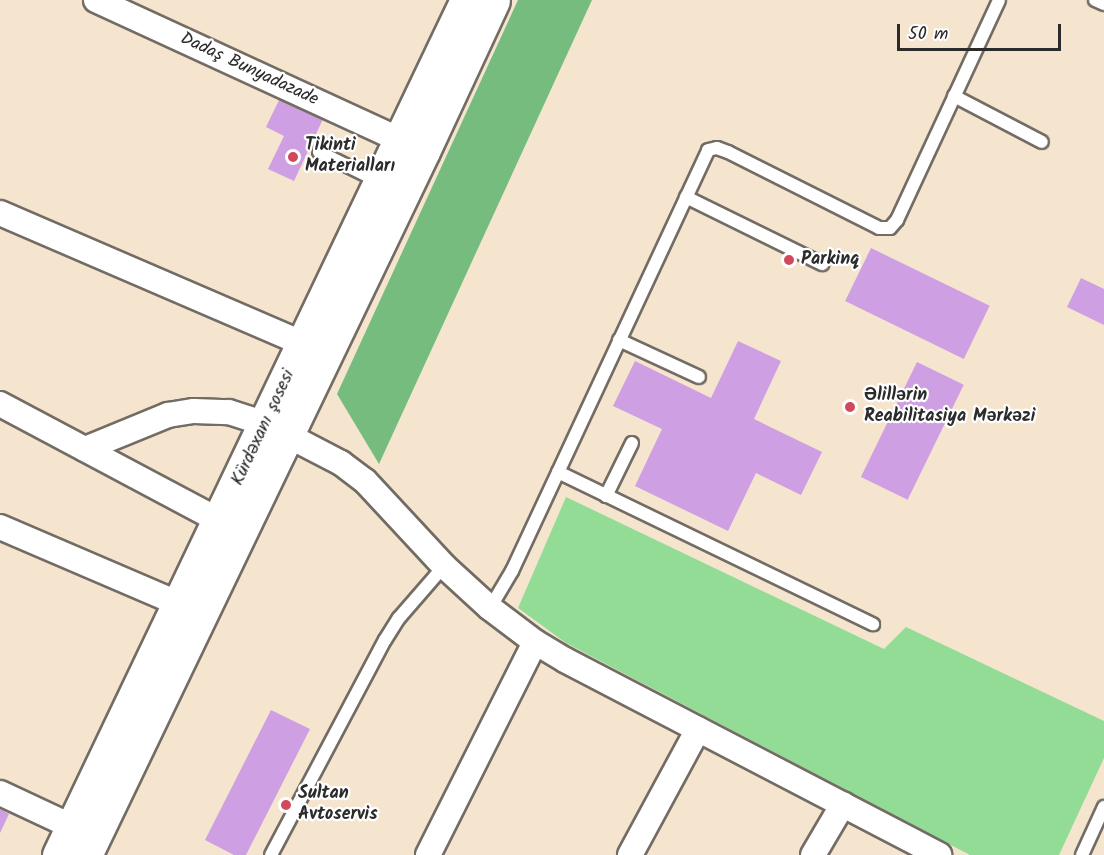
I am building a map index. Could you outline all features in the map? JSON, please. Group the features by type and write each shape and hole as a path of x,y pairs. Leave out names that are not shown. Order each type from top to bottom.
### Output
{"main road":[{"name":"Kürdəxanı şosesi","path":"72,846 220,520 276,430 304,344 467,0"},
{"path":"72,846 276,430 493,0"}],"street":[{"name":"Dadaş Bunyadazade","path":"96,0 402,141"},
{"path":"0,213 304,344"},
{"path":"0,404 220,520"},
{"path":"85,449 168,415 194,411 229,412 276,430 341,464 365,481 444,566 490,608 536,642 939,855"},
{"path":"0,527 180,604"},
{"path":"428,855 536,642"},
{"path":"630,855 698,729"},
{"path":"0,793 72,846"},
{"path":"813,855 843,804"}],"lane":[{"path":"490,608 512,571 708,150 717,148 879,228 890,228 897,220 999,0"},
{"path":"1095,0 1104,4"},
{"path":"954,96 1042,142"},
{"path":"319,152 382,183"},
{"path":"686,197 822,264"},
{"path":"619,340 699,377"},
{"path":"606,496 632,442"},
{"path":"558,472 873,624"},
{"path":"271,855 385,640 399,618 444,566"},
{"path":"1082,855 1104,807"}],"green space":[{"path":"518,0 592,0 379,464 337,394"},
{"path":"566,497 884,649 906,627 1104,721 1104,758 1059,855 970,855 566,643 518,608"}],"building":[{"path":"280,98 323,119 294,181 268,169 284,136 266,127"},
{"path":"871,248 990,306 964,359 845,301"},
{"path":"1081,278 1104,289 1104,325 1067,307"},
{"path":"738,341 781,361 754,419 822,452 801,495 756,473 728,531 635,486 662,429 613,406 635,361 711,398"},
{"path":"917,362 964,385 908,500 861,477"},
{"path":"271,710 310,729 246,855 234,855 205,840"},
{"path":"0,809 9,814 0,833"}],"place":[{"name":"Tikinti Materialları","path":"293,157"},
{"name":"Parkinq","path":"789,260"},
{"name":"Əlillərin Reabilitasiya Mərkəzi","path":"850,407"},
{"name":"Sultan Avtoservis","path":"286,805"}]}
